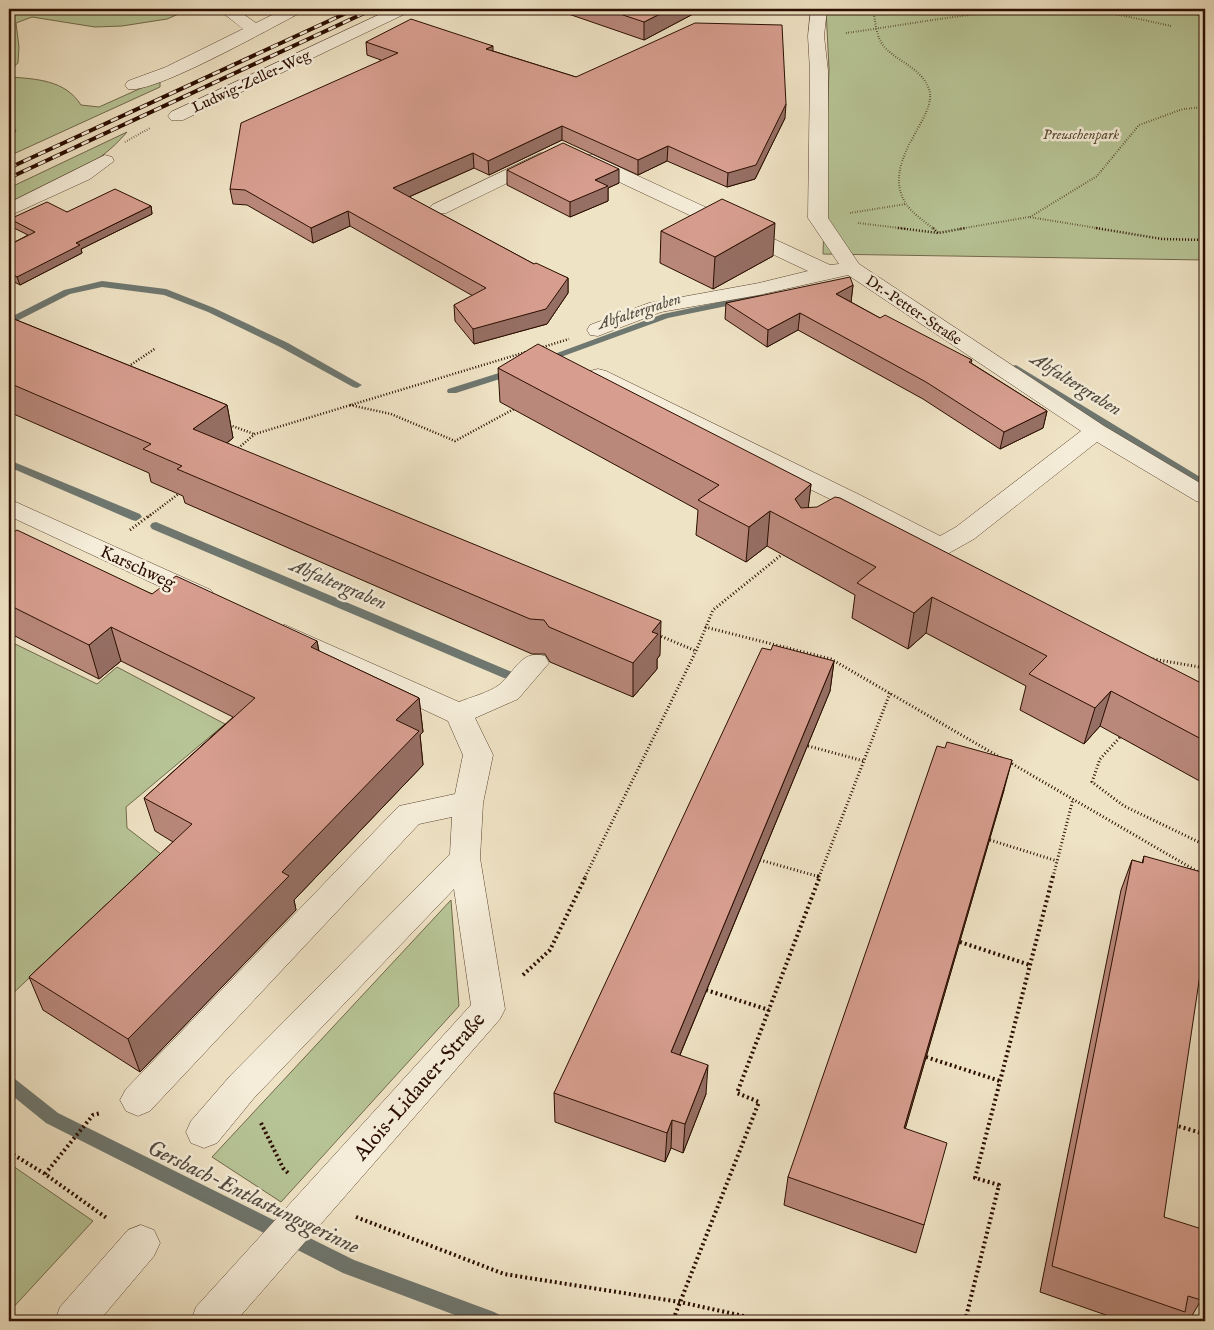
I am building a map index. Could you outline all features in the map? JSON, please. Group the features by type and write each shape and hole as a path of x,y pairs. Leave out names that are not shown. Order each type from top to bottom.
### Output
{"street":[{"path":"226,9 254,28"},
{"path":"134,85 181,67 254,28 296,9"},
{"name":"Ludwig-Zeller-Weg","path":"178,116 403,9"},
{"path":"818,218 819,71 816,36 819,9"},
{"path":"1194,9 1205,12"},
{"path":"439,210 563,152 828,272"},
{"path":"9,210 84,175 105,160"},
{"name":"Dr.-Petter-Straße","path":"818,218 852,268 1096,431 1205,496"},
{"path":"598,330 656,307 852,268"},
{"path":"598,376 851,500 940,547 965,534 1096,431"},
{"path":"806,535 851,500"},
{"name":"Karschweg","path":"9,506 223,606"},
{"path":"259,622 459,714 508,692 534,663"},
{"name":"Alois-Lidauer-Straße","path":"210,1321 488,1008 465,858 468,803 478,755 459,714"},
{"path":"138,1100 410,814 468,803"},
{"path":"204,1132 242,1087 465,858"},
{"path":"74,1321 140,1243"}],"path":[{"path":"873,9 879,28 880,43 922,76 930,91 928,106 901,161 900,187 906,204 938,233"},
{"path":"879,28 980,14 1069,9 1108,12 1174,27"},
{"path":"1029,217 1097,176 1139,125 1183,109 1205,107"},
{"name":"Ludwig-Zeller-Weg","path":"105,160 129,137 178,116"},
{"path":"818,218 906,204"},
{"path":"818,218 938,233 1029,217 1162,239 1205,240"},
{"path":"233,453 255,434 598,330"},
{"path":"125,369 156,348"},
{"path":"350,405 391,414 455,441 514,409"},
{"path":"218,420 255,434"},
{"path":"105,552 187,488"},
{"path":"488,1008 550,950 696,651 704,627 714,610 806,535"},
{"path":"704,627 831,659 1205,876"},
{"path":"652,633 696,651"},
{"path":"1148,658 1205,668"},
{"path":"1180,672 1186,664"},
{"path":"675,1314 759,1102 737,1093 890,693"},
{"path":"1127,730 1100,759 1092,782 1124,806 1205,845"},
{"path":"808,746 864,761"},
{"path":"965,1321 999,1185 975,1178 1073,799"},
{"path":"990,840 1057,861"},
{"path":"760,860 820,878"},
{"path":"960,942 1030,965"},
{"path":"1192,975 1205,980"},
{"path":"706,990 769,1010"},
{"path":"926,1057 1000,1081"},
{"path":"242,1087 283,1168 311,1209 410,1236 504,1274 680,1302 766,1321"},
{"path":"45,1174 93,1115"},
{"path":"1169,1123 1205,1134"},
{"path":"9,1152 45,1174 140,1243"}],"green space":[{"path":"9,9 190,9 167,19 122,26 95,27 32,17 16,23 19,47 18,63 11,69 10,77 50,82 67,90 81,105 99,107 148,85 160,82 160,87 9,156 9,145 16,130 9,129"},
{"name":"Preuschenpark","path":"826,9 1177,9 1205,15 1205,260 823,254 829,69"},
{"path":"127,132 115,145 87,166 9,204 9,188"},
{"path":"9,641 97,684 117,667 225,724 126,807 127,828 161,854 9,997"},
{"path":"451,900 459,1006 281,1202 212,1157"},
{"path":"9,1165 93,1221 9,1312"}],"building":[{"path":"605,9 670,9 644,22"},
{"path":"411,19 493,46 486,49 576,77 695,23 782,25 786,104 756,165 728,173 668,146 638,160 562,126 488,161 473,153 393,188 534,264 536,263 568,278 546,309 473,329 454,305 486,288 348,211 311,228 245,190 230,189 241,123 398,53 366,42"},
{"path":"563,143 619,169 595,180 608,186 570,202 507,170"},
{"path":"115,189 151,206 76,243 80,245 17,277 9,272 9,245 35,232 10,219 47,202 67,212"},
{"path":"722,199 775,223 715,257 661,231"},
{"path":"850,277 853,285 836,294 880,318 885,315 972,360 969,362 1047,411 1004,432 926,382 800,313 768,330 726,303"},
{"path":"9,317 227,405 193,429 661,621 652,632 658,634 633,663 549,627 544,620 530,619 177,469 182,466 143,449 151,444 9,383"},
{"path":"538,344 811,484 795,499 801,508 817,507 835,497 840,498 1205,685 1205,741 1111,691 1095,708 1029,674 1047,656 932,597 914,613 857,583 876,567 770,511 749,527 698,500 719,485 498,368"},
{"path":"17,530 152,594 176,576 317,641 311,647 419,698 396,720 419,731 282,872 289,876 128,1039 29,977 192,824 144,798 255,698 111,627 89,645 9,605 9,535"},
{"path":"773,645 834,661 671,1052 708,1065 685,1124 672,1120 667,1133 554,1093 762,648 771,650"},
{"path":"947,742 1012,760 904,1128 947,1143 924,1225 788,1177 937,746 945,748"},
{"path":"1144,856 1205,873 1205,941 1164,1217 1205,1230 1205,1267 1201,1300 1188,1296 1185,1312 1052,1266 1132,860 1143,863"}],"waterway":[{"name":"Abfaltergraben","path":"9,322 67,292 102,284 166,292 211,310 284,345 357,385"},
{"name":"Abfaltergraben","path":"543,360 666,316 758,297"},
{"name":"Abfaltergraben","path":"1016,368 1205,485"},
{"name":"Abfaltergraben","path":"452,391 515,371"},
{"name":"Abfaltergraben","path":"9,463 136,517"},
{"name":"Abfaltergraben","path":"156,526 508,675"},
{"name":"Gersbach-Entlastungsgerinne","path":"9,1084 52,1118 349,1267 494,1321"}],"railway":[{"path":"9,168 355,9"},
{"path":"9,178 373,9"}]}
